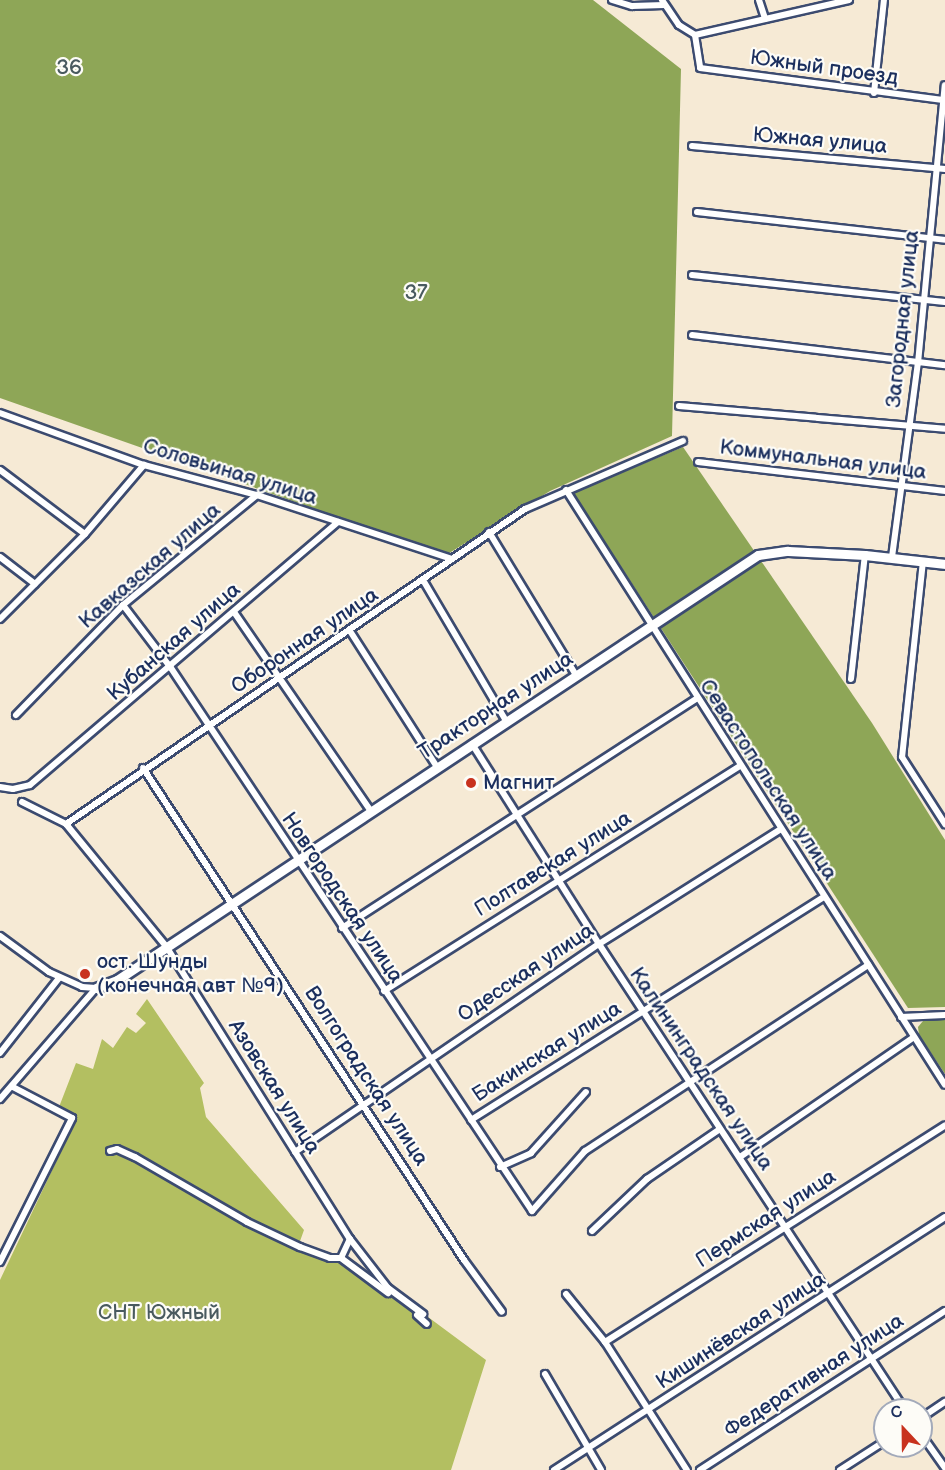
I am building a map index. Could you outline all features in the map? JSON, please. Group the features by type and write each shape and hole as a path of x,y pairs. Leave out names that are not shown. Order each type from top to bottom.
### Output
{"street":[{"path":"612,0 632,6 663,3 687,34 695,35 849,0"},
{"path":"759,0 765,19"},
{"path":"874,93 884,0"},
{"name":"Южный проезд","path":"695,35 700,68 874,93 943,100"},
{"name":"Загородная улица","path":"892,557 918,363 928,238 945,85"},
{"name":"Южная улица","path":"692,146 945,170"},
{"path":"697,212 945,240"},
{"path":"692,275 945,302"},
{"path":"692,336 945,365"},
{"path":"679,406 945,429"},
{"name":"Соловьиная улица","path":"0,413 144,465 257,495 452,559"},
{"name":"Оборонная улица","path":"66,824 143,768 282,678 525,509 683,441"},
{"name":"Коммунальная улица","path":"698,462 945,491"},
{"path":"0,619 85,534 144,465"},
{"path":"0,470 85,534"},
{"name":"Севастопольская улица","path":"566,490 696,699 945,1085"},
{"name":"Кавказская улица","path":"16,715 123,605 257,495"},
{"name":"Кубанская улица","path":"0,787 13,789 30,785 171,668 338,522"},
{"path":"489,532 576,675"},
{"name":"Тракторная улица","path":"96,988 117,980 295,859 650,625 768,552 865,555 945,564"},
{"path":"851,679 865,555"},
{"path":"0,557 35,584"},
{"path":"923,561 902,757 945,824"},
{"path":"423,580 506,721"},
{"name":"Новгородская улица","path":"123,605 171,668 209,724 295,859 532,1212 585,1151 690,1081"},
{"path":"234,612 282,678 370,810"},
{"path":"350,631 437,767"},
{"path":"342,928 696,699"},
{"name":"Калининградская улица","path":"472,744 599,944 898,1398"},
{"name":"Полтавская улица","path":"384,991 740,766"},
{"name":"Волгоградская улица","path":"143,768 365,1103 464,1260 502,1312"},
{"name":"Азовская улица","path":"22,802 66,824 166,946 350,1239 388,1288 423,1314"},
{"path":"935,809 945,807"},
{"name":"Одесская улица","path":"295,1152 599,944 780,829"},
{"name":"Бакинская улица","path":"471,1120 824,897"},
{"path":"0,1099 14,1087 96,988 59,978 1,939"},
{"path":"690,1081 868,965"},
{"path":"0,1053 59,978"},
{"path":"901,1017 945,1015"},
{"path":"740,1157 914,1037"},
{"path":"0,1262 72,1118 14,1087"},
{"path":"500,1167 531,1153 586,1092"},
{"name":"Пермская улица","path":"605,1341 945,1125"},
{"path":"592,1231 647,1179 720,1129"},
{"path":"110,1151 117,1149 135,1157 247,1222 290,1242 330,1258 341,1258 427,1324"},
{"name":"Кишинёвская улица","path":"554,1470 648,1412 945,1217"},
{"path":"341,1258 350,1239"},
{"path":"566,1294 605,1341 687,1470"},
{"name":"Федеративная улица","path":"700,1470 945,1311"},
{"path":"545,1374 601,1470"},
{"path":"840,1470 873,1449"},
{"path":"933,1451 945,1468"}],"green space":[{"name":"37","path":"0,0 593,0 681,69 672,436 550,491 446,555 0,398"},
{"path":"683,447 872,723 945,840 945,1007 908,1008 573,493"},
{"name":"СНТ Южный","path":"147,999 204,1083 200,1088 206,1117 304,1230 299,1244 323,1255 354,1262 486,1360 451,1470 0,1470 0,1280 73,1126 75,1118 59,1107 76,1063 93,1069 102,1039 113,1048 127,1027 136,1033 146,1023 136,1014"},
{"path":"945,1018 945,1074 919,1035 918,1027 923,1021"}],"place":[{"name":"Магнит","path":"471,783"},
{"name":"ост. Шунды (конечная авт №9)","path":"85,974"}],"park label":[{"name":"36","path":"69,68"}]}
